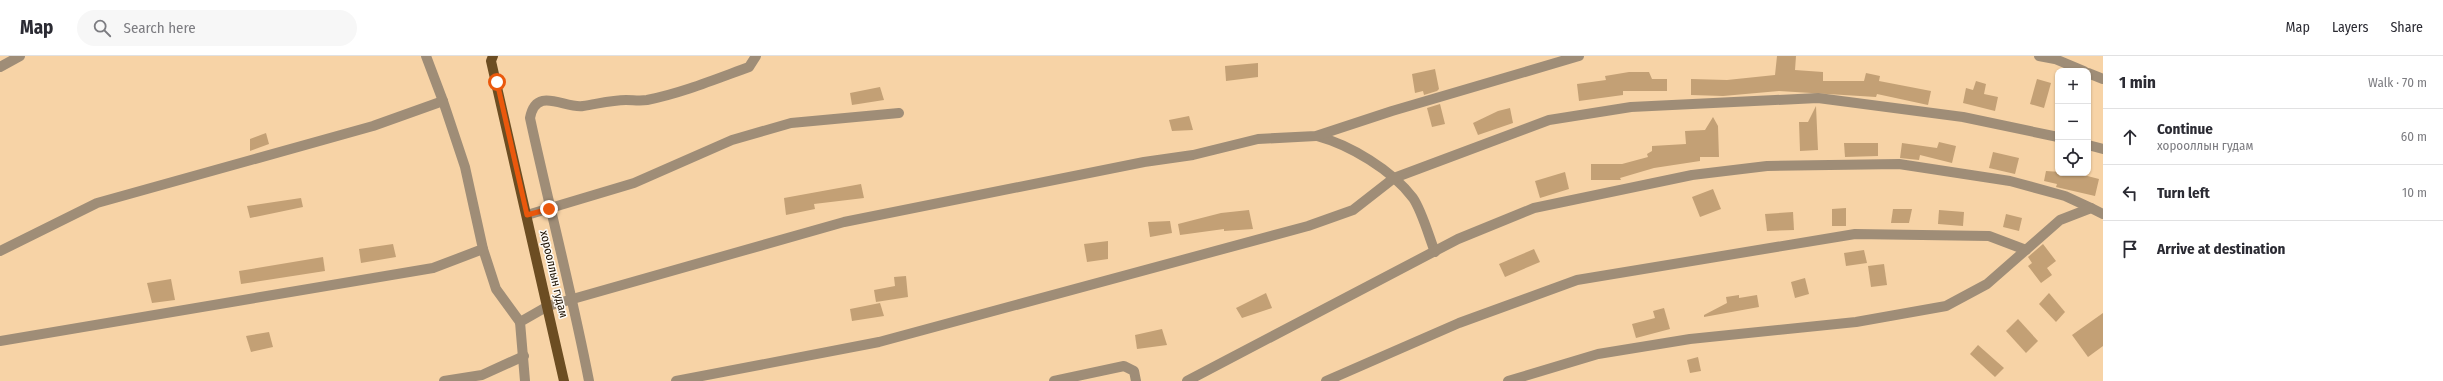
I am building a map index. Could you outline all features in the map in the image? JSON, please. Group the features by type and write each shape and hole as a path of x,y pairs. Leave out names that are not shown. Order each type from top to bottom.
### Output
{"main road":[{"name":"хорооллын гудам","path":"493,56 491,60 564,381"}],"street":[{"path":"0,67 20,56"},
{"path":"426,56 465,167 484,249 496,289 520,322 525,381"},
{"path":"589,381 573,299 549,209 530,118 531,110 538,103 549,100 580,106 625,100 645,101 677,93 749,67 756,56"},
{"path":"520,322 548,306 844,222 1144,162 1193,155 1258,139 1316,136 1392,111 1579,56"},
{"path":"2039,56 2055,59 2077,68"},
{"path":"2091,74 2103,79"},
{"path":"676,381 878,342 1308,226 1353,210 1394,178 1549,120 1659,104 1818,98 1963,117 2055,136"},
{"path":"0,251 97,202 373,126 443,101"},
{"path":"527,215 634,183 732,140 791,123 899,113"},
{"path":"1316,136 1332,141 1394,178 1413,199 1435,252"},
{"path":"2091,146 2103,149"},
{"path":"1187,381 1435,252 1458,238 1534,208 1692,175 1767,166 1899,164 2010,181 2065,196 2103,214"},
{"path":"1508,381 1598,354 1690,339 1856,322 1946,306 1986,284 2060,220 2090,208"},
{"path":"1326,381 1459,323 1577,280 1855,234 1989,236 2026,250"},
{"path":"0,340 433,268 484,249"},
{"path":"444,381 482,375 524,356"},
{"path":"1054,381 1124,366 1134,371 1136,381"}],"building":[{"path":"1777,56 1796,56 1795,70 1823,72 1823,81 1864,81 1866,73 1880,76 1879,81 1931,91 1928,105 1877,94 1876,97 1779,91 1723,96 1691,95 1691,79 1727,80 1775,75"},
{"path":"1258,63 1258,77 1226,81 1225,66"},
{"path":"1435,69 1439,89 1424,95 1423,91 1415,93 1412,74"},
{"path":"1629,72 1649,72 1652,79 1667,79 1667,91 1623,91 1623,95 1579,101 1577,84 1606,80 1605,76"},
{"path":"2037,79 2051,83 2044,108 2030,104"},
{"path":"1976,81 1986,84 1984,94 1998,97 1995,111 1963,103 1966,88 1973,90"},
{"path":"880,87 884,100 852,105 850,93"},
{"path":"1440,104 1445,124 1432,127 1427,108"},
{"path":"1816,106 1818,150 1800,151 1799,122 1808,122"},
{"path":"1510,108 1513,123 1478,135 1473,123 1498,111"},
{"path":"1189,116 1193,130 1172,131 1169,120"},
{"path":"1713,117 1718,126 1719,157 1700,157 1700,161 1654,168 1620,178 1621,180 1591,180 1591,164 1622,164 1648,157 1647,154 1652,151 1652,146 1686,144 1685,131 1705,130"},
{"path":"266,133 269,144 250,151 250,139"},
{"path":"1939,142 1956,146 1952,163 1920,155 1919,160 1900,158 1902,143 1937,148"},
{"path":"1844,143 1878,143 1878,156 1845,157"},
{"path":"1993,152 2019,158 2015,174 1989,168"},
{"path":"2046,171 2055,172 2055,176 2088,176 2099,179 2095,196 2056,187 2057,184 2044,181"},
{"path":"1565,172 1569,189 1540,198 1535,181"},
{"path":"861,184 864,198 814,204 815,209 786,215 784,198"},
{"path":"1713,189 1721,209 1700,217 1692,197"},
{"path":"301,198 303,207 250,218 247,206"},
{"path":"1846,208 1846,226 1832,226 1832,209"},
{"path":"1893,209 1912,209 1909,223 1891,223"},
{"path":"1249,210 1253,229 1224,231 1224,229 1180,235 1178,224 1221,213"},
{"path":"1939,210 1964,212 1963,226 1938,224"},
{"path":"1793,212 1794,230 1767,231 1765,214"},
{"path":"2006,214 2022,218 2019,231 2003,227"},
{"path":"1170,221 1172,233 1150,237 1148,222"},
{"path":"1108,241 1108,259 1087,262 1084,244"},
{"path":"393,244 396,257 361,263 359,249"},
{"path":"2043,244 2056,261 2047,268 2052,275 2041,283 2028,266 2032,263 2028,257"},
{"path":"1534,249 1540,262 1505,277 1499,264"},
{"path":"1864,250 1867,263 1846,266 1844,253"},
{"path":"323,257 325,271 241,284 239,271"},
{"path":"1884,264 1887,285 1871,287 1868,266"},
{"path":"906,276 908,297 876,302 874,290 895,286 894,277"},
{"path":"1805,278 1809,294 1795,298 1791,282"},
{"path":"171,279 175,300 152,303 147,283"},
{"path":"1266,293 1272,308 1242,318 1236,308"},
{"path":"2049,293 2065,312 2056,322 2039,304"},
{"path":"1739,295 1739,298 1757,295 1759,307 1704,317 1704,315 1727,303 1726,297"},
{"path":"880,303 884,316 852,321 850,309"},
{"path":"1664,308 1670,329 1636,338 1632,324 1655,318 1653,311"},
{"path":"2103,313 2103,346 2088,357 2072,335"},
{"path":"2018,319 2038,341 2026,353 2006,331"},
{"path":"1162,329 1167,345 1137,349 1135,335"},
{"path":"269,332 273,347 251,352 246,336"},
{"path":"1978,345 2004,368 1995,377 1970,354"},
{"path":"1698,357 1701,371 1690,373 1687,360"}],"route":[{"path":"497,82 527,215 549,209"}]}
